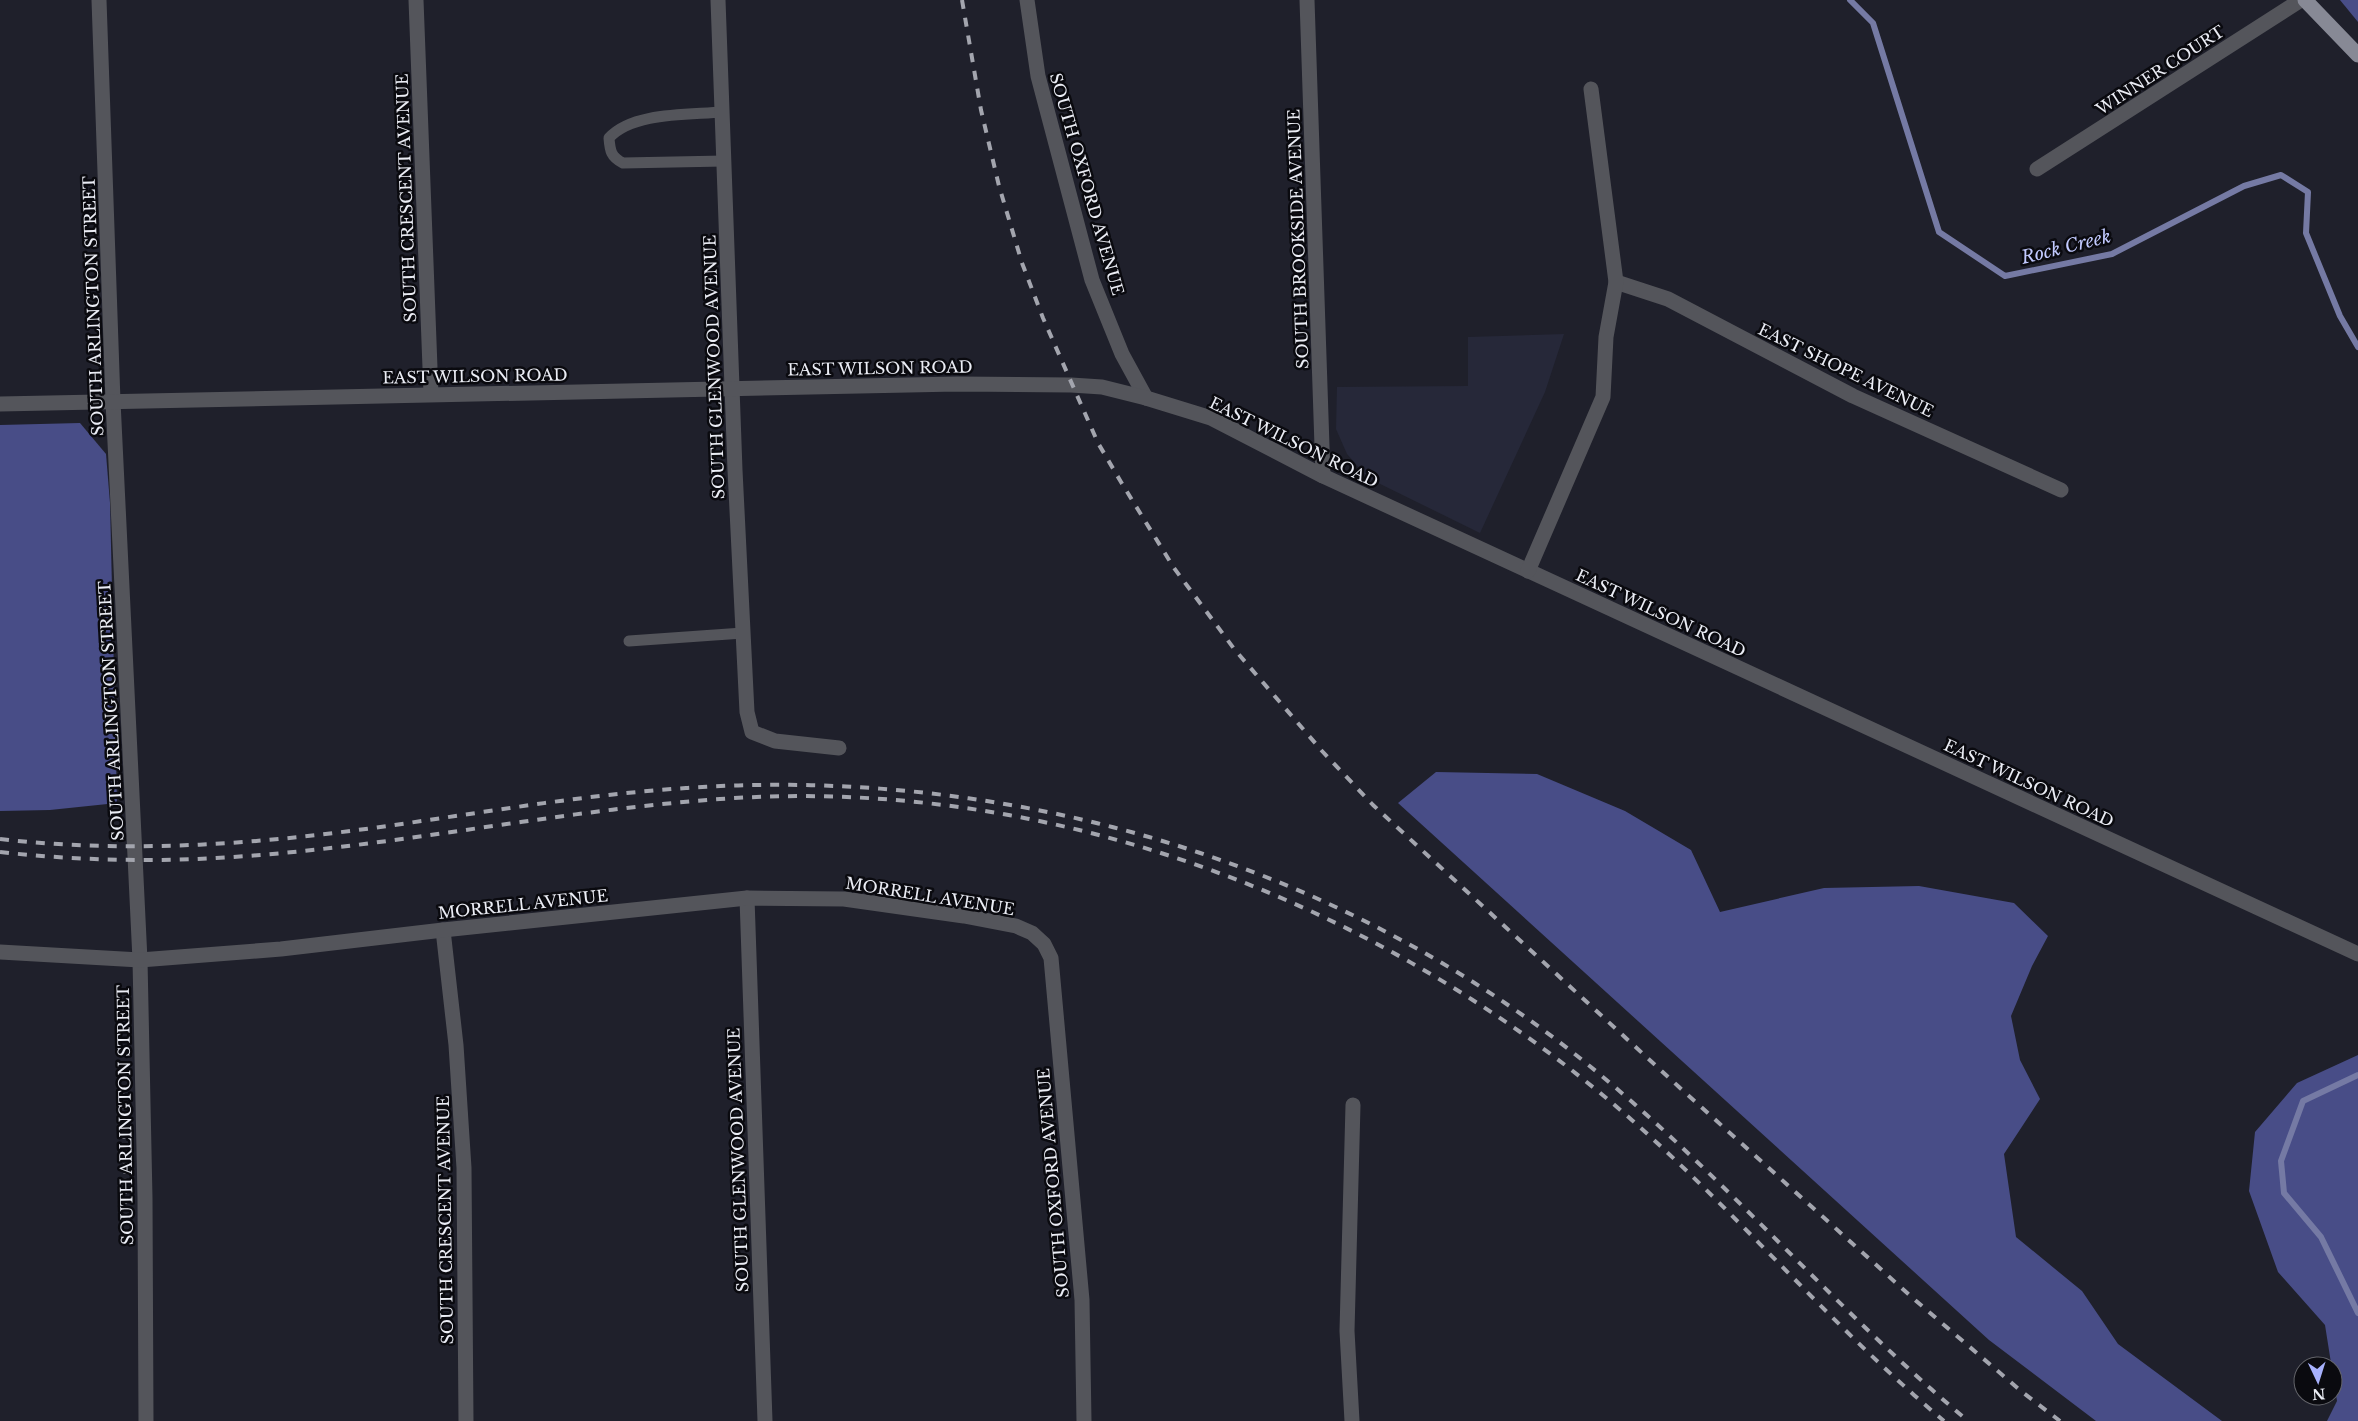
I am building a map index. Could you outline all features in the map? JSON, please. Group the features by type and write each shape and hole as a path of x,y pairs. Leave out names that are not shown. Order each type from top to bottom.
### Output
{"main road":[{"path":"2303,0 2358,55"}],"street":[{"name":"SOUTH ARLINGTON STREET","path":"99,0 113,401 140,960 146,1198 146,1421"},
{"name":"SOUTH CRESCENT AVENUE","path":"416,0 431,394"},
{"name":"SOUTH GLENWOOD AVENUE","path":"718,0 732,388 747,712 752,732 775,742 839,748"},
{"name":"SOUTH OXFORD AVENUE","path":"1027,0 1038,76 1092,280 1122,354 1146,398"},
{"name":"SOUTH BROOKSIDE AVENUE","path":"1307,0 1323,476"},
{"name":"WINNER COURT","path":"2037,169 2303,0"},
{"path":"1528,571 1603,397 1606,337 1616,282 1591,89"},
{"name":"EAST SHOPE AVENUE","path":"1616,282 1668,299 1853,396 2061,490"},
{"name":"EAST WILSON ROAD","path":"0,404 732,388 1039,384 1102,388 1146,398 1212,418 1323,476 2358,954"},
{"name":"SOUTH GLENWOOD AVENUE","path":"747,898 765,1421"},
{"name":"MORRELL AVENUE","path":"0,952 140,960 281,949 747,898 844,900 964,916 1016,926 1032,933 1044,944"},
{"name":"SOUTH CRESCENT AVENUE","path":"443,930 456,1045 464,1168 466,1421"},
{"name":"SOUTH OXFORD AVENUE","path":"1044,944 1051,958 1082,1300 1084,1421"},
{"path":"1352,1421 1347,1331 1353,1105"}],"lane":[{"path":"722,112 642,120 616,130 609,138 609,150 614,158 623,163 724,161"},
{"path":"629,641 743,633"}],"path":[{"path":"123,1089 126,1227"}],"shaded area":[{"path":"2340,0 2358,0 2358,22"},
{"path":"1564,334 1545,392 1480,533 1368,478 1347,454 1336,429 1337,387 1468,386 1468,337"},
{"path":"80,423 106,454 110,503 117,803 50,810 0,811 0,425"},
{"path":"1436,772 1537,774 1625,811 1691,850 1720,912 1824,888 1919,886 2014,903 2048,936 2032,966 2011,1016 2020,1060 2040,1099 2004,1154 2016,1237 2082,1291 2118,1344 2222,1421 2096,1421 1989,1340 1398,803"},
{"path":"2358,1055 2358,1421 2327,1421 2334,1406 2343,1406 2343,1356 2330,1356 2325,1325 2278,1272 2249,1191 2255,1132 2297,1083"}],"waterway":[{"name":"Rock Creek","path":"1850,0 1873,23 1939,232 2005,276 2112,254 2244,186 2281,175 2308,192 2306,233 2340,316 2358,347"},
{"name":"Rock Creek","path":"2358,1075 2303,1101 2281,1161 2284,1193 2321,1237 2358,1313"}],"railway":[{"path":"962,0 981,110 999,186 1022,263 1043,318 1098,443 1174,568 1235,650 1322,751 1373,805 1679,1087 1915,1300 2021,1391 2060,1421"},
{"path":"0,839 79,845 198,845 317,835 640,792 686,788 805,785 923,793 1041,811 1156,839 1268,878 1376,927 1479,986 1576,1055 1677,1143 1869,1331 1968,1421"},
{"path":"0,852 54,857 135,860 216,858 342,847 594,812 720,799 843,797 965,808 1086,832 1203,867 1317,914 1426,971 1529,1038 1625,1114 1666,1151 1862,1347 1944,1421"}]}
